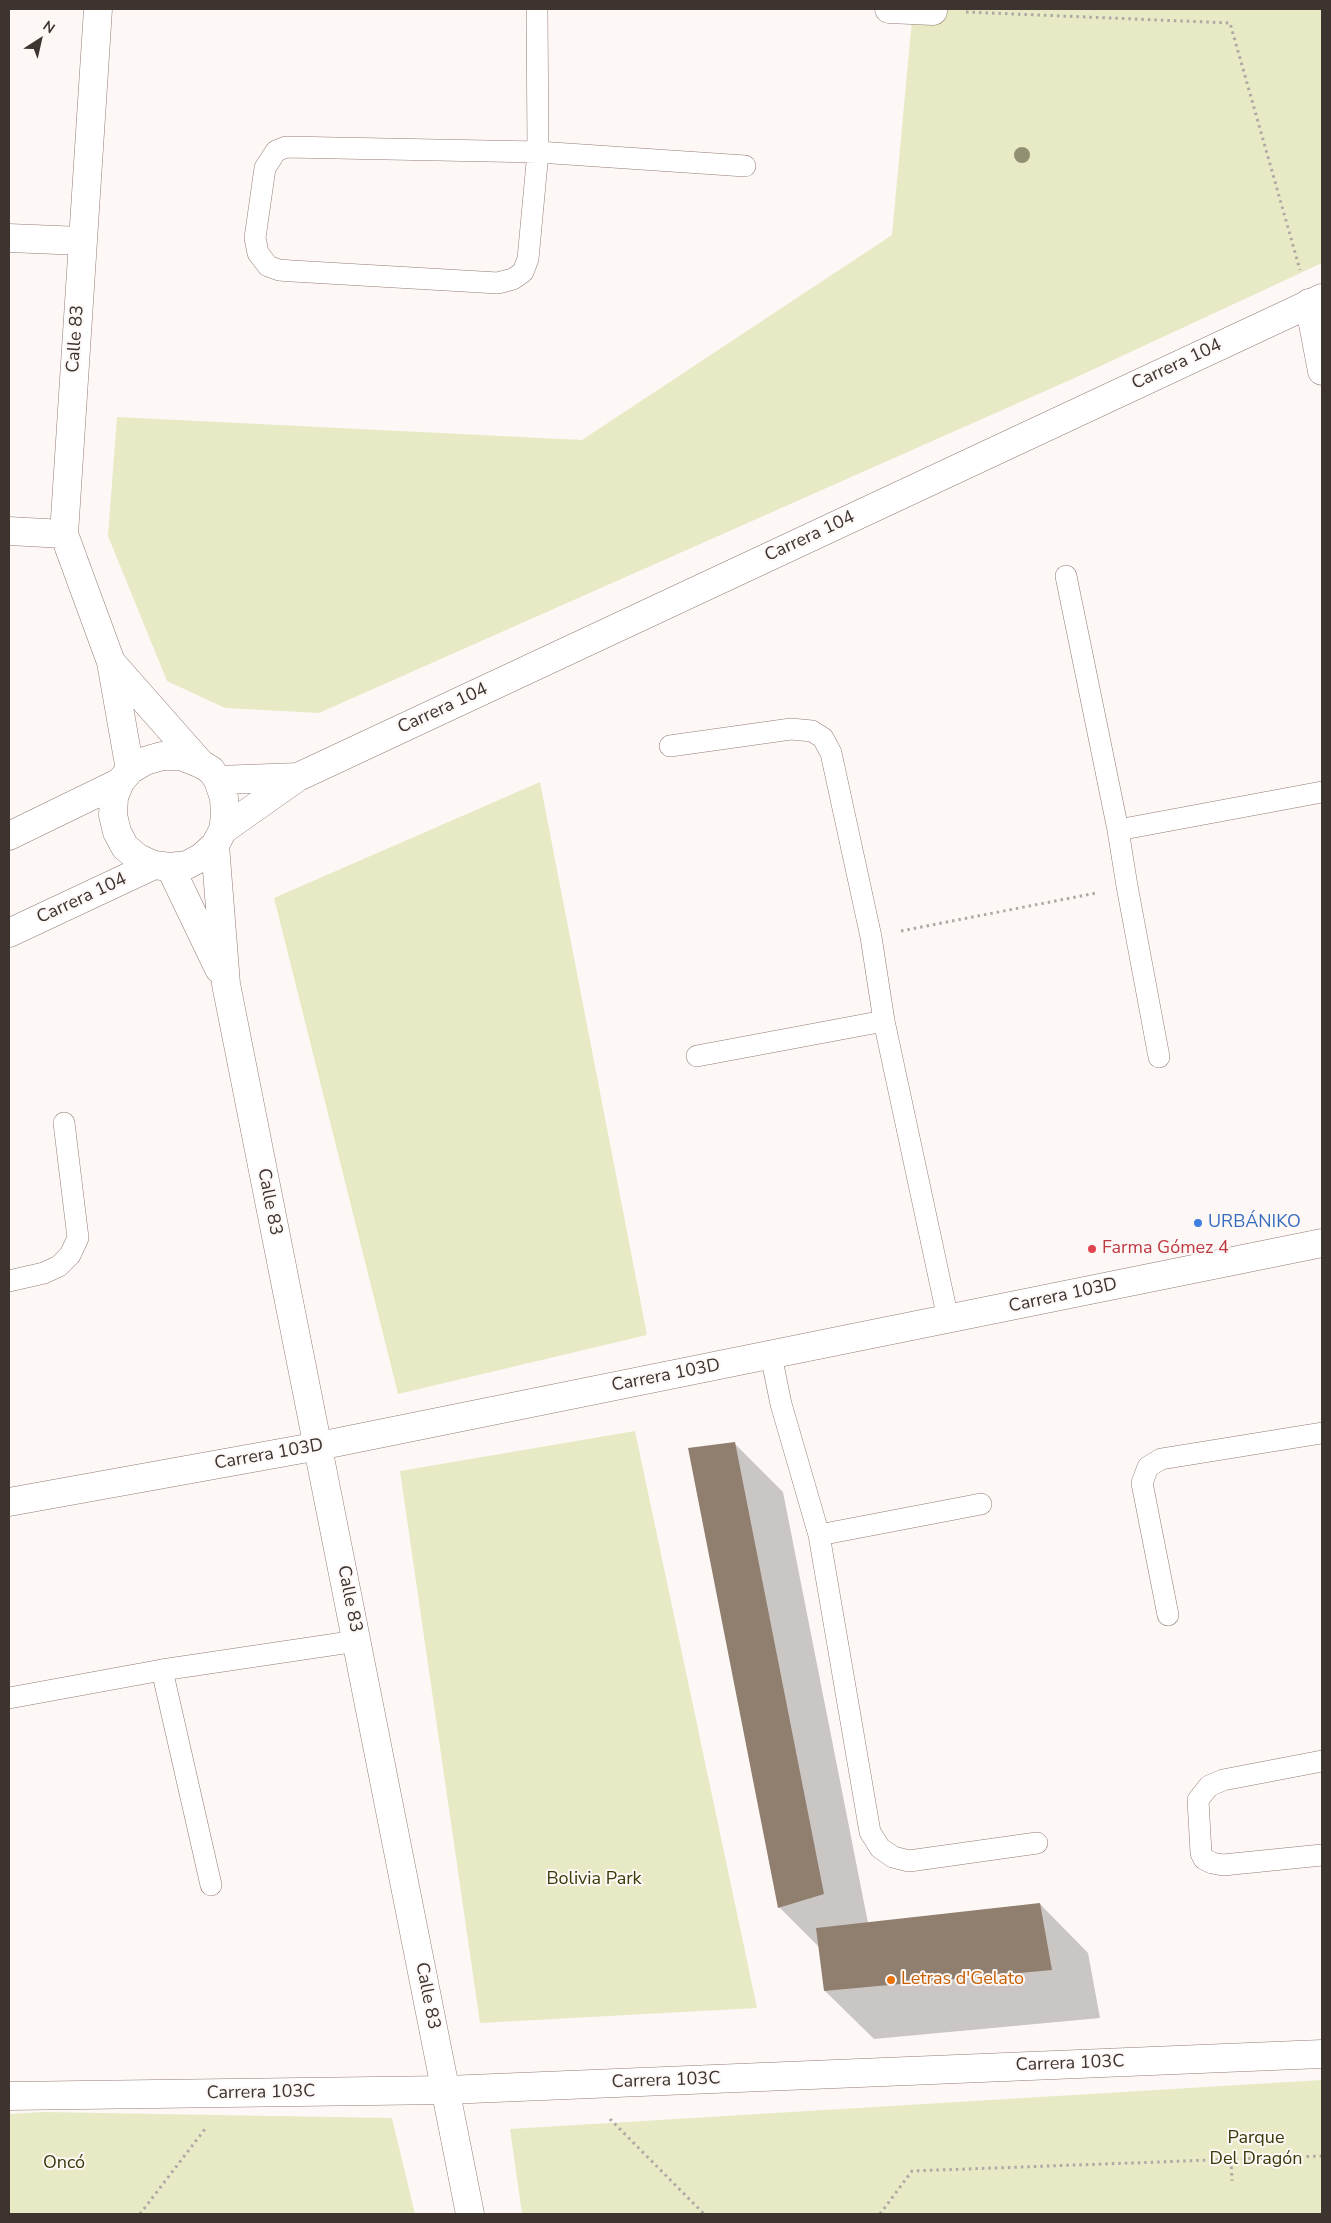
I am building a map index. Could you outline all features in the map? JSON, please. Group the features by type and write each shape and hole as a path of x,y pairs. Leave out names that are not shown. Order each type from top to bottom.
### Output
{"street":[{"name":"Calle 83","path":"98,9 64,534 111,662 125,776"},
{"path":"889,9 933,11"},
{"path":"9,238 82,241"},
{"path":"1316,300 1322,371"},
{"name":"Carrera 104","path":"219,838 298,778 1316,300"},
{"path":"9,531 64,534"},
{"name":"Calle 83","path":"111,662 210,772"},
{"name":"Carrera 104","path":"9,836 125,776 145,761 162,756 181,756 210,772 298,778"},
{"path":"125,776 114,797 113,814 117,832 125,847 138,858 162,866 187,865 202,857 219,838 224,798 210,772"},
{"name":"Calle 83","path":"219,838 226,984 470,2214"},
{"name":"Calle 83","path":"162,866 226,984"},
{"name":"Carrera 104","path":"9,933 162,866"},
{"name":"Carrera 103D","path":"9,1502 319,1446 1322,1246"},
{"name":"Carrera 103C","path":"9,2096 446,2090 1322,2054"}],"lane":[{"path":"537,9 538,152 528,259 522,272 513,279 498,283 279,270 268,266 258,253 255,238 265,168 276,151 286,147 538,152 745,166"},
{"path":"1066,576 1118,830 1160,1057"},
{"path":"670,746 792,729 812,731 824,738 831,753 871,937 884,1021 948,1320"},
{"path":"1118,830 1322,792"},
{"path":"697,1056 884,1021"},
{"path":"9,1280 44,1273 59,1266 70,1255 78,1238 64,1123"},
{"path":"771,1355 781,1404 819,1535 870,1832 880,1848 893,1857 909,1860 1037,1843"},
{"path":"1168,1616 1142,1484 1148,1467 1161,1459 1322,1433"},
{"path":"819,1535 981,1504"},
{"path":"9,1698 162,1670 357,1641"},
{"path":"162,1670 211,1885"},
{"path":"1322,1761 1223,1780 1208,1786 1198,1800 1200,1853 1204,1859 1212,1863 1223,1865 1322,1855"}],"path":[{"path":"933,11 1230,23 1316,300"},
{"path":"871,937 1127,886"},
{"path":"577,2084 704,2214"},
{"path":"140,2214 209,2123 227,2094"},
{"path":"880,2214 912,2171 1322,2156"},
{"path":"1230,2160 1232,2181"}],"green space":[{"path":"913,9 1322,9 1322,263 1079,376 319,713 225,708 167,681 108,536 117,417 582,440 892,235"},
{"path":"540,782 647,1335 398,1394 274,898"},
{"name":"Bolivia Park","path":"635,1431 757,2008 480,2023 400,1471"},
{"name":"Parque Del Dragón","path":"1322,2080 1322,2214 522,2214 510,2129"},
{"name":"Oncó","path":"43,2112 392,2118 415,2214 9,2214 9,2114"}],"building":[{"path":"735,1442 824,1894 778,1908 688,1448"},
{"path":"1040,1903 1052,1970 824,1991 816,1928"}],"place":[{"name":"URBÁNIKO","path":"1198,1223"},
{"name":"Farma Gómez 4","path":"1092,1249"},
{"name":"Letras d'Gelato","path":"891,1980"}]}
